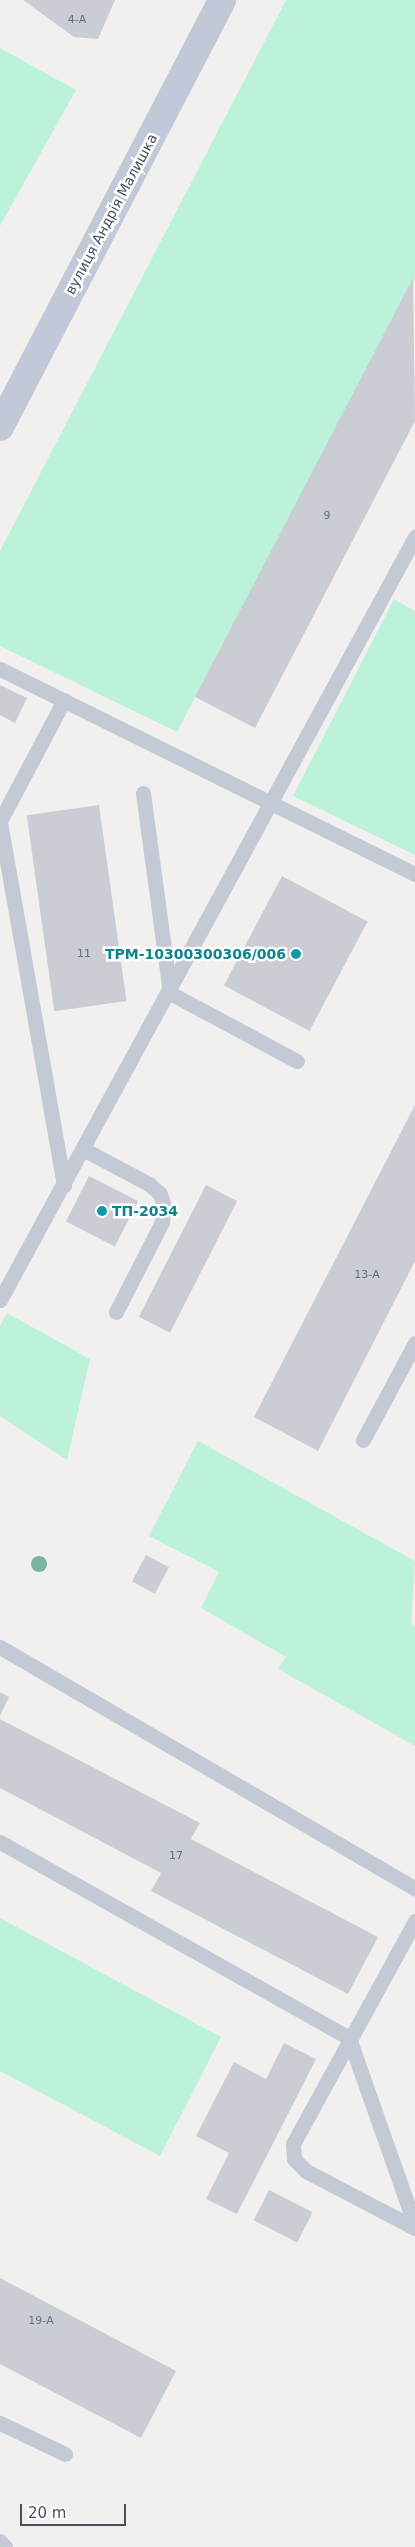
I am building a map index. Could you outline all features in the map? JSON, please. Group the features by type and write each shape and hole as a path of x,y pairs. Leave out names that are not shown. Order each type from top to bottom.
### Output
{"street":[{"name":"вулиця Андрія Малишка","path":"0,427 222,0"}],"lane":[{"path":"0,1300 274,803 415,537"},
{"path":"0,669 415,874"},
{"path":"64,700 0,821 64,1185"},
{"path":"143,793 170,993"},
{"path":"170,993 297,1061"},
{"path":"83,1149 149,1184 160,1194 164,1206 162,1222 116,1312"},
{"path":"363,1440 415,1343"},
{"path":"0,1647 415,1889"},
{"path":"0,1842 349,2038 415,2226"},
{"path":"415,1921 349,2038 293,2144 294,2159 306,2171 415,2226"},
{"path":"0,2422 64,2454"},
{"path":"0,2541 5,2547"}],"green space":[{"path":"286,0 415,0 415,279 177,732 0,646 0,551"},
{"path":"0,48 76,90 0,226"},
{"path":"394,599 415,611 415,855 293,796"},
{"path":"7,1313 90,1359 67,1460 0,1416 0,1326"},
{"path":"198,1441 415,1561 411,1623 415,1626 415,1746 278,1669 286,1657 201,1608 219,1572 149,1536"},
{"path":"0,1918 221,2037 160,2156 0,2071"}],"building":[{"path":"23,0 115,0 98,39 74,37"},
{"path":"413,278 415,421 255,728 195,697"},
{"path":"0,685 27,698 15,723 0,715"},
{"path":"99,805 127,1001 54,1011 27,815"},
{"name":"ТРМ-10300300306/006","path":"282,876 368,922 309,1031 224,985"},
{"path":"415,1105 415,1261 318,1451 254,1417"},
{"name":"ТП-2034","path":"89,1176 138,1201 115,1246 66,1221"},
{"path":"206,1185 237,1201 170,1333 139,1317"},
{"path":"146,1555 169,1567 155,1594 132,1581"},
{"path":"0,1692 9,1697 0,1716"},
{"path":"0,1719 200,1823 191,1839 378,1937 348,1994 151,1891 161,1873 0,1788"},
{"path":"284,2043 316,2059 237,2214 206,2199 229,2153 196,2136 234,2062 266,2079"},
{"path":"269,2190 313,2212 297,2243 254,2220"},
{"path":"0,2278 176,2371 141,2438 0,2364"}],"place":[{"name":"ТРМ-10300300306/006","path":"296,954"},
{"name":"ТП-2034","path":"102,1211"}]}
